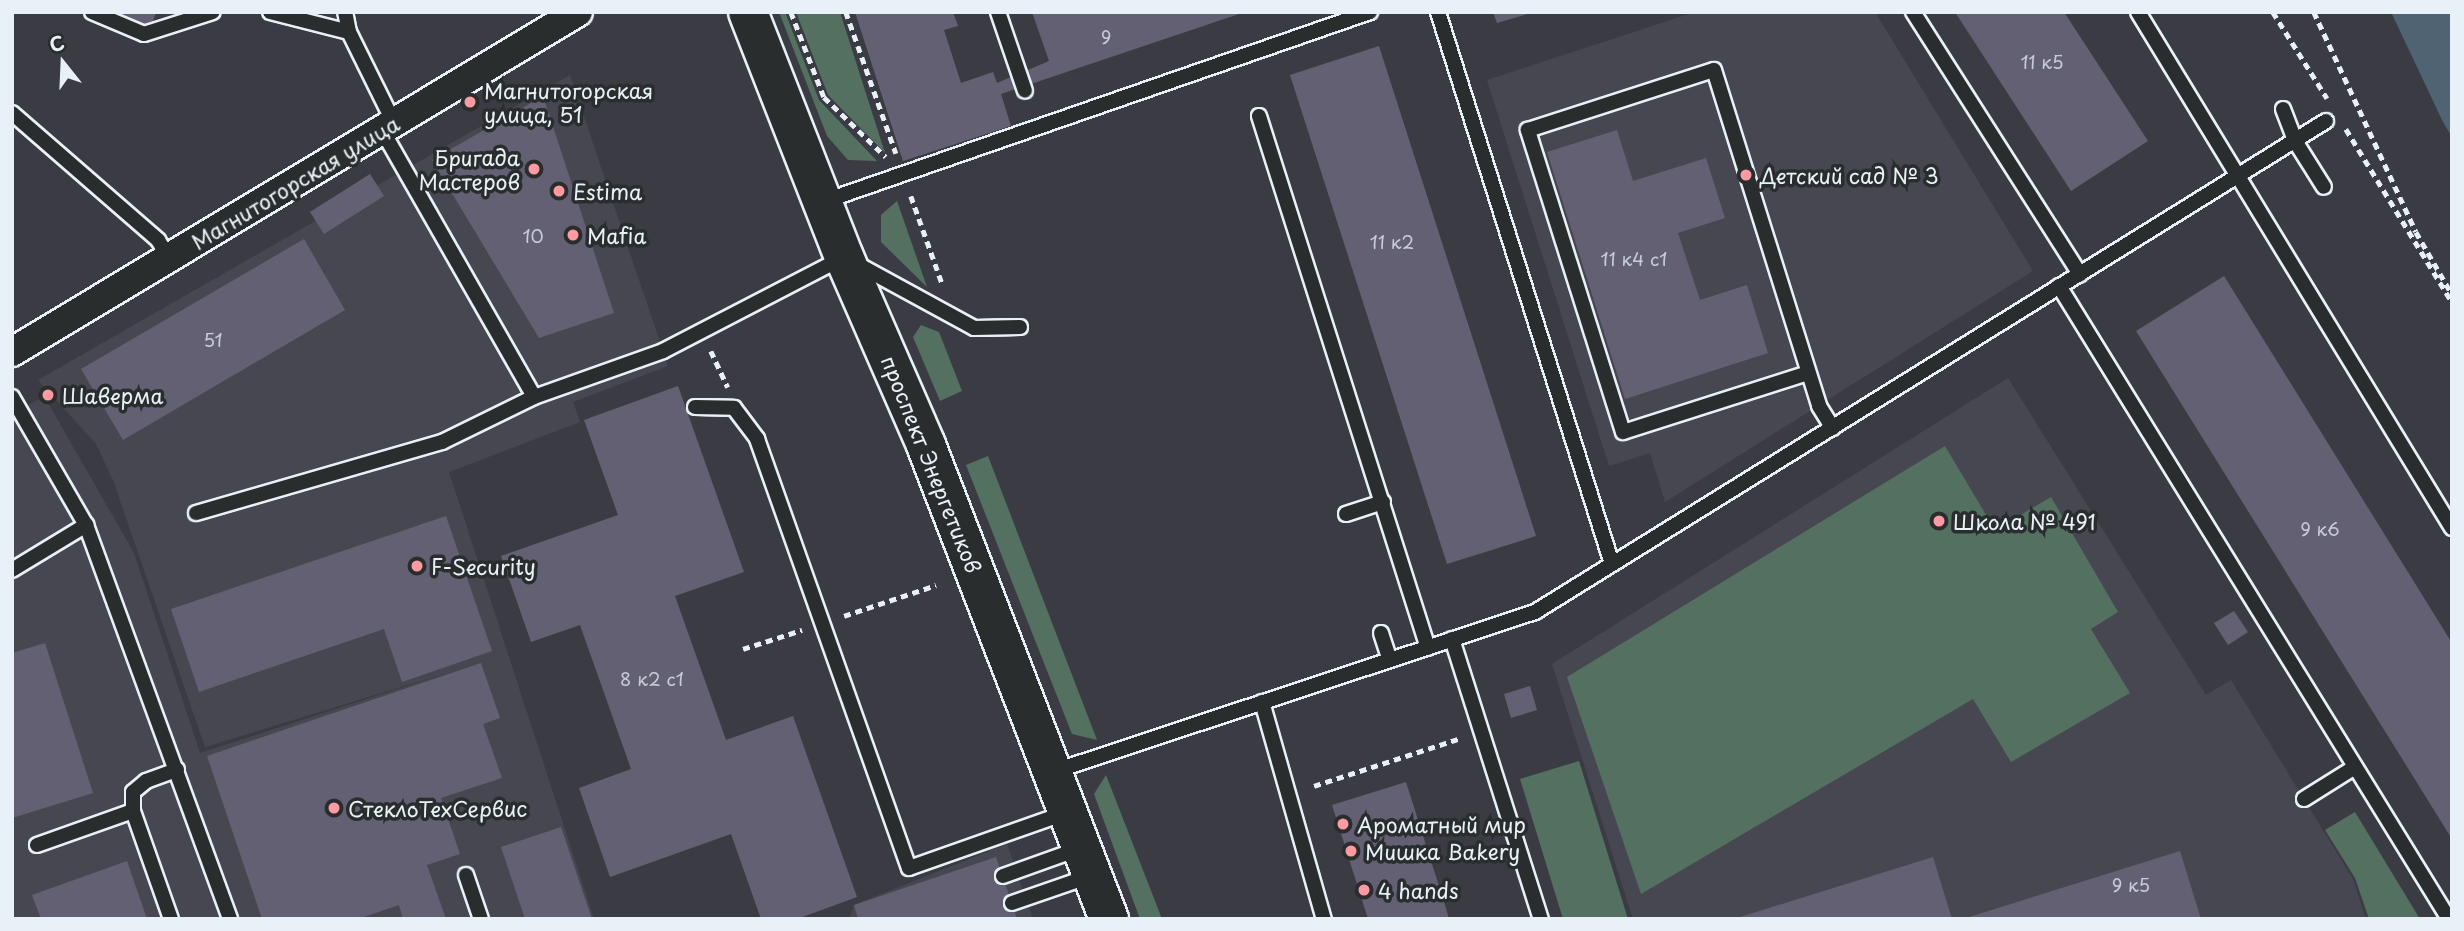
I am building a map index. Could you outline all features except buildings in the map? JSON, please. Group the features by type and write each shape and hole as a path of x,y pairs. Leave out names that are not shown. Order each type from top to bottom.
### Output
{"main road":[{"name":"проспект Энергетиков","path":"748,12 821,203 926,445 1109,919"}],"street":[{"name":"Магнитогорская улица","path":"12,352 578,12"}],"lane":[{"path":"92,12 144,34 213,12"},
{"path":"270,12 349,32"},
{"path":"345,12 349,32 388,127 534,397"},
{"path":"998,12 1025,91"},
{"path":"821,203 1370,12"},
{"path":"1438,12 1612,564"},
{"path":"1913,12 2080,274"},
{"path":"2138,12 2452,528"},
{"path":"1808,373 1623,432 1528,130 1714,70 1808,373 1833,428"},
{"path":"2283,109 2295,141 2324,187"},
{"path":"12,113 158,240 169,257"},
{"path":"1259,116 1428,648"},
{"path":"1054,771 1535,612 2326,121"},
{"path":"196,513 442,442 534,397 699,334 792,280 844,257 974,328 1020,327"},
{"path":"2059,286 2449,919"},
{"path":"12,397 86,525 230,919"},
{"path":"695,407 734,408 757,439 909,868 1069,811"},
{"path":"1346,514 1383,502"},
{"path":"12,570 86,525"},
{"path":"1381,633 1390,660"},
{"path":"1452,639 1541,919"},
{"path":"1262,702 1324,919"},
{"path":"2304,799 2355,767"},
{"path":"171,919 133,811 133,792 146,780 177,770"},
{"path":"37,845 133,811"},
{"path":"1003,876 1087,862"},
{"path":"1012,902 1087,862"},
{"path":"466,875 481,919"}],"path":[{"path":"846,12 903,173"},
{"path":"2273,12 2330,103"},
{"path":"2314,12 2416,232 2452,294"},
{"path":"2344,126 2452,302"},
{"path":"699,334 722,367 734,408"},
{"path":"1314,786 1482,731"}],"shaded area":[{"name":"Детский сад № 3","path":"1695,12 1875,12 2033,271 1665,502 1650,453 1609,466 1487,80"},
{"path":"570,75 668,366 573,402 580,422 449,472 594,919 12,919 12,415 44,396 134,553 200,753 447,673 205,747 113,480 96,444 38,380"},
{"name":"Школа № 491","path":"2008,378 2206,695 2231,680 2353,879 2366,919 1633,919 1552,664"},
{"path":"1007,844 1033,919 849,919 854,905"}],"green space":[{"path":"779,12 785,12 819,100 877,161 848,160 827,136"},
{"path":"796,12 840,12 885,153 828,95"},
{"path":"897,201 927,287 881,242 881,215"},
{"path":"921,325 939,332 962,391 940,401 913,337"},
{"path":"1945,446 1995,530 2051,497 2118,612 2091,629 2130,693 2011,762 1973,699 1641,894 1567,677"},
{"path":"988,456 1097,740 1072,734 966,465"},
{"path":"1579,761 1628,919 1563,919 1520,779"},
{"path":"1106,775 1162,919 1140,919 1094,794"},
{"path":"2355,812 2420,919 2369,919 2355,878 2325,830"}],"water":[{"path":"2391,12 2452,12 2452,137 2443,122"}],"place":[{"name":"Магнитогорская улица, 51","path":"470,102"},
{"name":"Бригада Мастеров","path":"534,169"},
{"name":"Детский сад № 3","path":"1746,175"},
{"name":"Estima","path":"559,191"},
{"name":"Mafia","path":"573,235"},
{"name":"Шаверма","path":"48,395"},
{"name":"Школа № 491","path":"1939,521"},
{"name":"F-Security","path":"417,566"},
{"name":"СтеклоТехСервис","path":"334,808"},
{"name":"Ароматный мир","path":"1343,824"},
{"name":"Мишка Bakery","path":"1351,851"},
{"name":"4 hands","path":"1364,890"}]}
